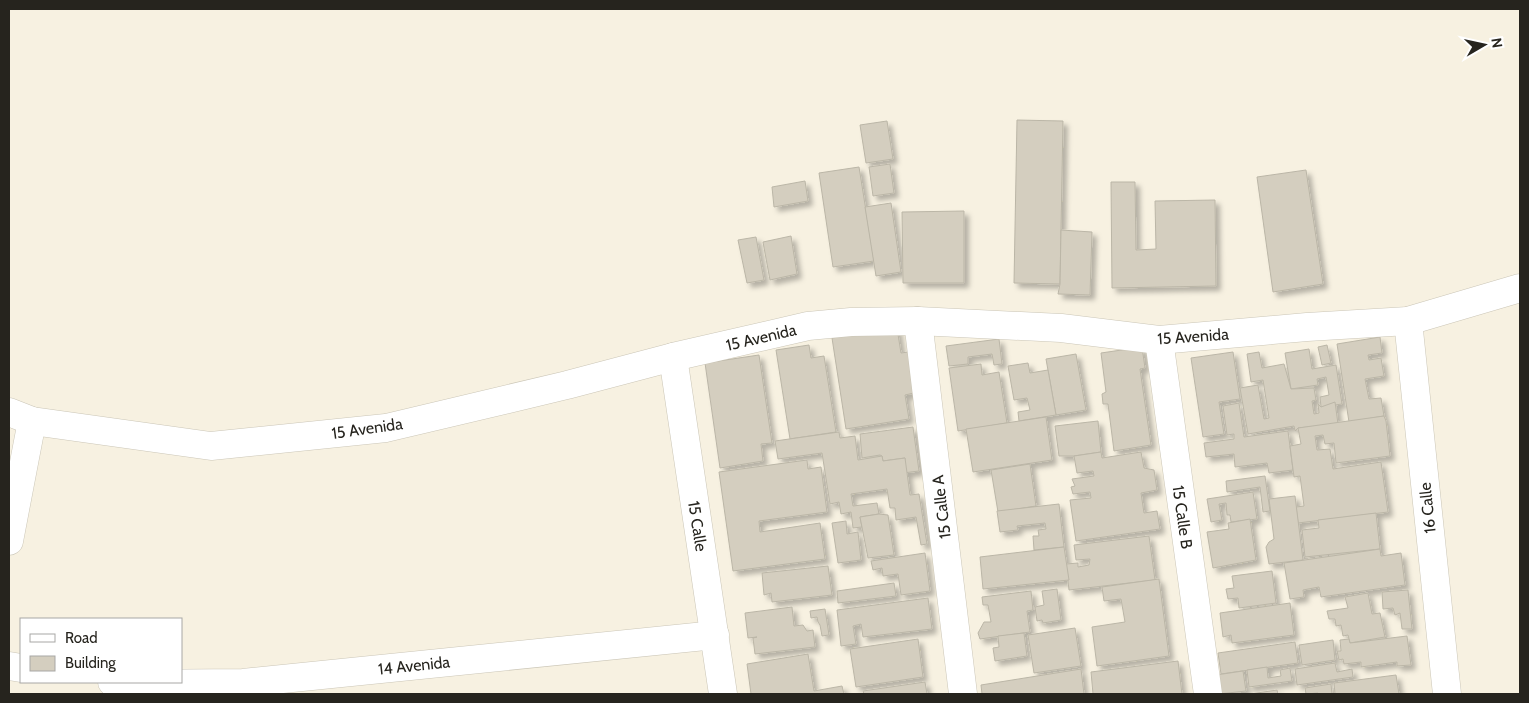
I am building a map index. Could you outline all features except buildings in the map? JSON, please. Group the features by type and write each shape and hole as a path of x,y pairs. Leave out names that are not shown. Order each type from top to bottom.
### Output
{"street":[{"name":"15 Avenida","path":"20,417 211,446 386,428 558,387 672,357 808,326 851,322 918,321 1060,328 1159,340 1307,327 1408,321 1520,288"},
{"name":"15 Calle A","path":"918,321 963,694"},
{"name":"16 Calle","path":"1408,321 1446,694"},
{"name":"15 Calle B","path":"1159,340 1208,694"},
{"name":"15 Calle","path":"672,357 723,694"},
{"path":"9,542 20,417"},
{"name":"14 Avenida","path":"119,683 243,688 715,635"}]}
